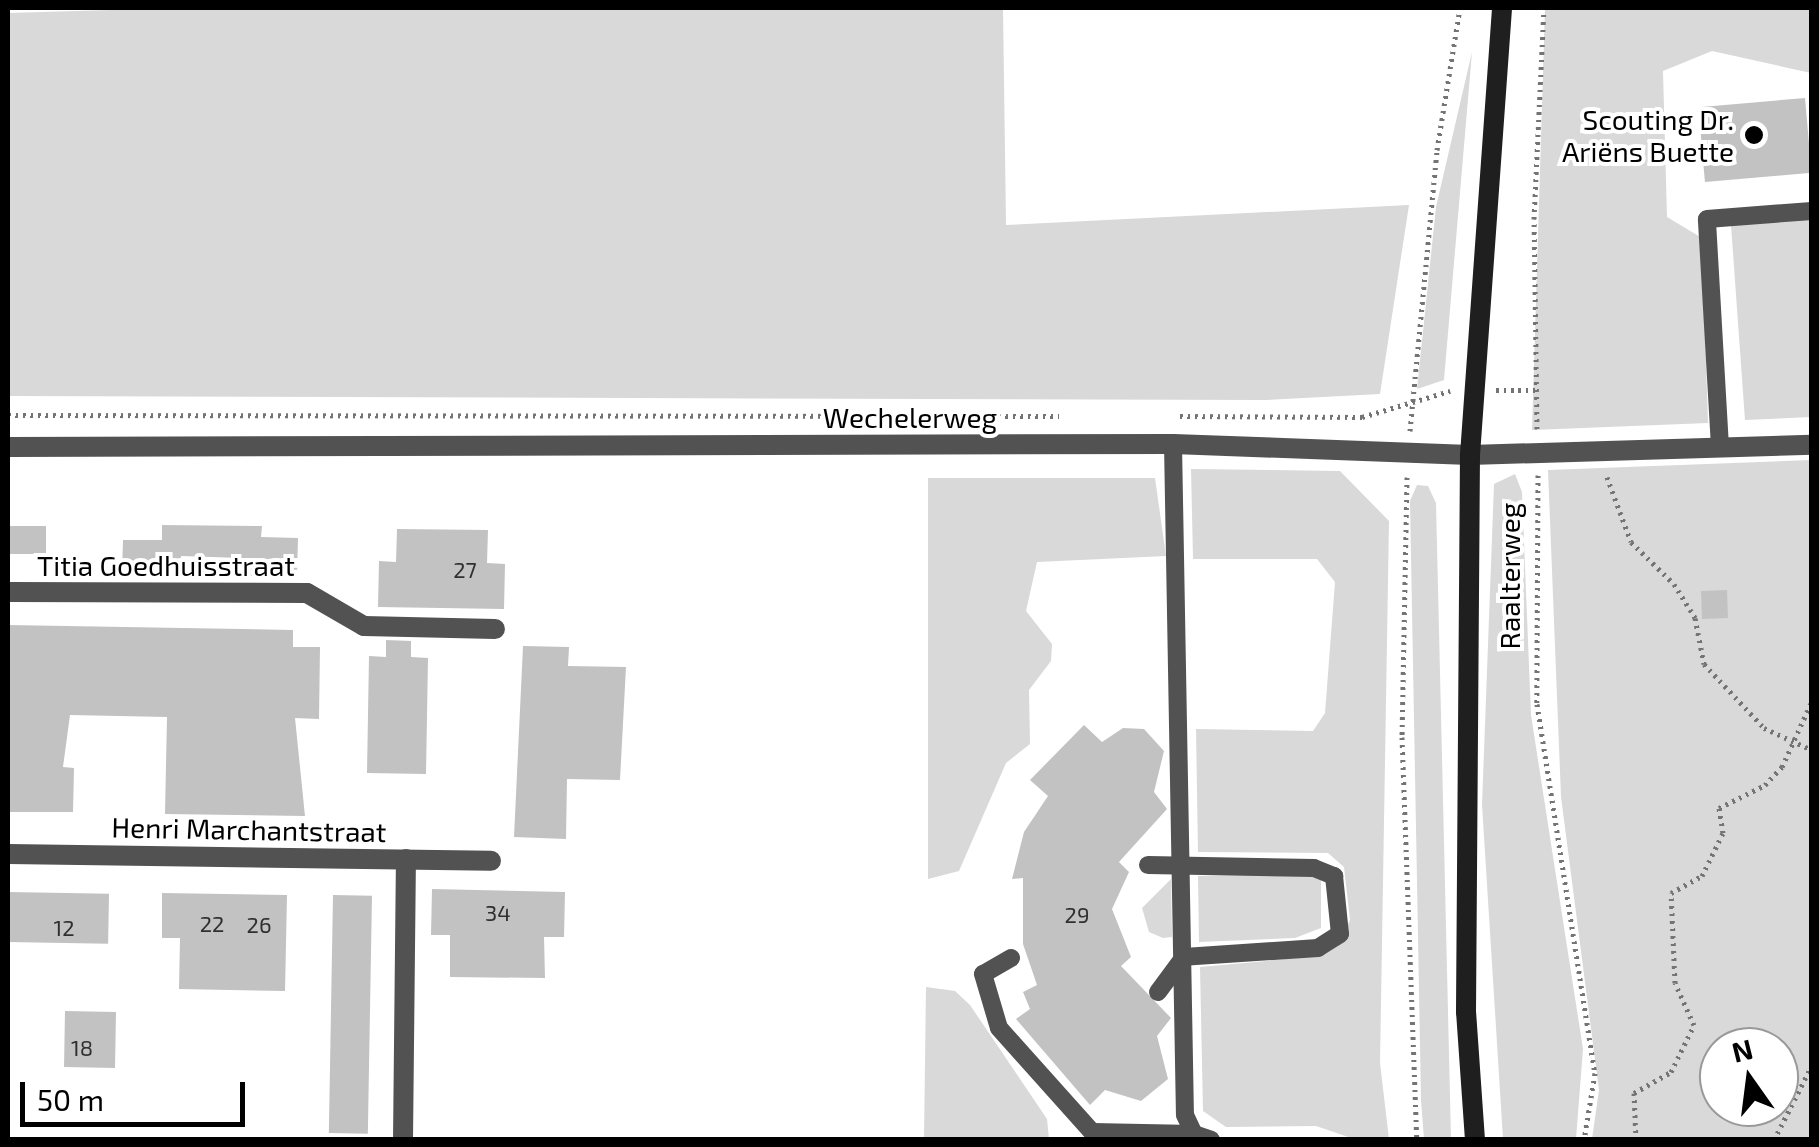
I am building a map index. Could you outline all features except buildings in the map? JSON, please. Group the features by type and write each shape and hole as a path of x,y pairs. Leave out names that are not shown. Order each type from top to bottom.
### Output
{"main road":[{"name":"Raalterweg","path":"1474,1140 1466,1012 1470,455 1502,8"}],"street":[{"name":"Wechelerweg","path":"8,447 1173,444 1408,455 1539,455 1812,445"},
{"name":"Titia Goedhuisstraat","path":"8,592 306,593 364,626 495,629"},
{"name":"Henri Marchantstraat","path":"8,854 490,861"},
{"path":"403,1140 406,859"}],"lane":[{"path":"1720,447 1706,219 1812,212"},
{"path":"1173,444 1186,1115 1202,1137"},
{"path":"1148,865 1183,870 1314,868 1334,876 1340,934 1318,948 1184,956"},
{"path":"1158,992 1184,956"},
{"path":"1011,958 983,974 999,1028 1092,1132 1202,1137"}],"path":[{"path":"1418,1140 1402,737 1408,455 1437,150 1460,8"},
{"name":"Raalterweg","path":"1544,8 1535,390 1539,455 1537,704 1594,1073 1584,1140"},
{"path":"1165,416 1362,416 1412,404"},
{"name":"Wechelerweg","path":"8,416 1066,416"},
{"path":"1603,452 1630,542 1674,584 1695,618 1704,664 1764,728 1812,750"},
{"path":"1636,1140 1634,1093 1682,1060 1694,1026 1675,983 1671,893 1702,876 1723,832 1718,808 1765,786 1795,742 1812,701"},
{"path":"1774,1140 1812,1065"}],"shaded area":[{"path":"178,8 1003,8 1006,225 1409,205 1380,394 1265,400 8,396 8,13"},
{"path":"1545,8 1811,8 1811,73 1712,51 1663,71 1667,217 1702,238 1708,423 1532,430"},
{"path":"1472,52 1444,380 1417,389 1436,207"},
{"path":"1811,218 1811,417 1745,420 1731,225"},
{"path":"1811,460 1811,1139 1592,1139 1599,1090 1561,797 1548,470"},
{"path":"1191,469 1340,471 1389,521 1380,1063 1389,1139 1354,1139 1316,1126 1226,1127 1203,1111 1200,967 1320,956 1338,946 1350,920 1344,867 1328,853 1198,852 1196,729 1313,731 1325,713 1335,582 1317,559 1193,559"},
{"path":"1515,474 1522,492 1531,715 1583,1049 1576,1139 1503,1139 1482,805 1494,484"},
{"path":"928,478 1155,478 1166,556 1037,562 1026,611 1052,644 1051,661 1029,690 1030,744 1006,763 959,871 928,879"},
{"path":"1417,485 1428,486 1436,503 1451,1139 1424,1139 1421,1100 1410,501"},
{"path":"1308,874 1321,880 1321,928 1295,938 1199,942 1198,876"},
{"path":"1171,879 1172,937 1163,938 1149,932 1142,908"},
{"path":"926,987 955,991 970,1005 1047,1119 1049,1139 924,1139"}],"place":[{"name":"Scouting Dr. Ariëns Buette","path":"1754,135"}]}
